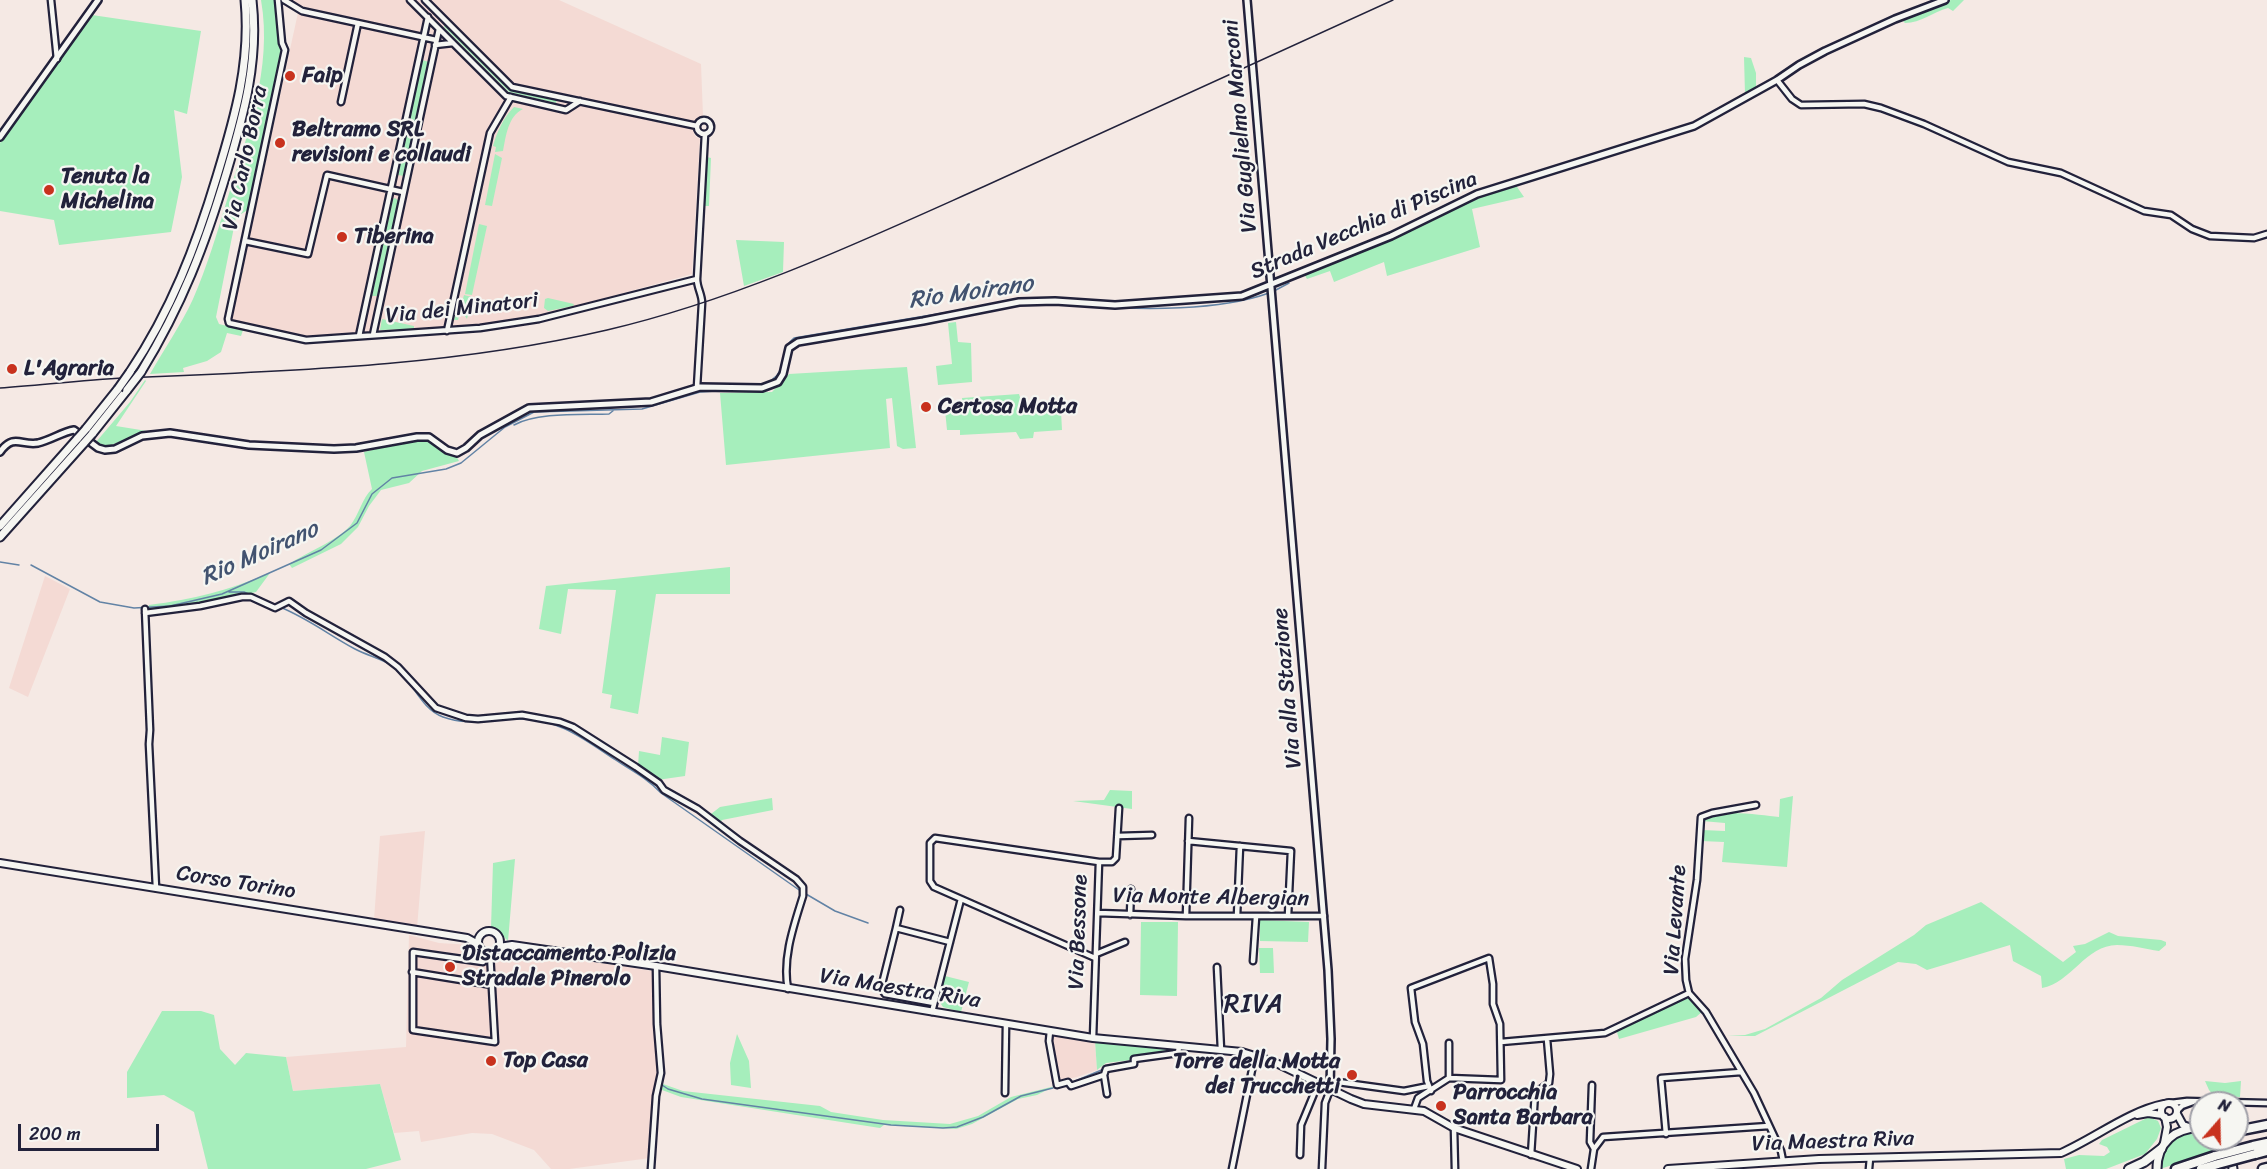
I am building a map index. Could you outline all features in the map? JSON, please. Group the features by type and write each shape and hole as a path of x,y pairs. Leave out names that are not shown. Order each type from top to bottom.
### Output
{"highway":[{"path":"2249,1129 2267,1125"},
{"path":"2176,1169 2254,1150 2267,1143"},
{"path":"2128,1169 2144,1162 2162,1146"},
{"path":"2254,1150 2267,1151"},
{"path":"2201,1169 2217,1160"}],"main road":[{"path":"89,431 155,333 176,294 195,245 211,198 241,90 246,53 245,0"},
{"path":"0,526 127,390 141,372 172,317 205,242 237,138 252,74 254,31 252,0"},
{"path":"0,537 81,440"},
{"name":"Corso Torino","path":"0,863 467,938"},
{"path":"490,932 496,934 499,943 490,953 482,950 478,944 467,938 490,932"},
{"path":"478,944 480,936"},
{"name":"Via Maestra Riva","path":"499,943 656,966 1093,1038 1255,1055 1364,1104 1414,1109 1431,1114 1454,1128 1559,1166 1577,1169"},
{"path":"2157,1169 2157,1158 2167,1127 2162,1108 2168,1103 2176,1106 2183,1125 2189,1127"},
{"name":"Via Maestra Riva","path":"1668,1169 1870,1158 2061,1153 2142,1110 2168,1103"},
{"path":"2134,1116 2148,1113 2172,1118 2177,1112"},
{"path":"2162,1146 2177,1132 2189,1129"},
{"path":"2230,1151 2233,1169"}],"street":[{"path":"51,0 57,59"},
{"path":"0,137 99,0"},
{"name":"Via Carlo Borra","path":"229,323 285,50 282,43 278,0"},
{"path":"284,0 302,11 423,37 435,42 453,43"},
{"path":"411,0 506,96 566,110 579,101"},
{"path":"425,0 512,87 697,126"},
{"name":"Via Guglielmo Marconi","path":"1247,0 1271,285"},
{"name":"Strada Vecchia di Piscina","path":"0,452 10,442 18,440 38,443 74,430 98,448 105,450 115,449 142,436 171,434 249,445 334,450 429,437 447,450 457,453 480,435 529,408 651,402 697,387 762,388 778,382 786,366 789,348 798,342 923,321 1009,303 1052,301 1116,305 1242,296 1391,236 1477,194 1694,126 1825,51 1945,0"},
{"path":"434,23 441,16"},
{"path":"360,336 428,17"},
{"path":"341,102 358,23"},
{"path":"373,335 439,28"},
{"path":"1777,80 1792,99 1801,105 1864,104 1881,108 1924,124 2008,162 2054,171 2144,212 2171,215 2192,229 2210,236 2254,238 2267,234"},
{"path":"447,331 490,133 511,97"},
{"path":"697,126 701,121 709,123 710,131 705,134"},
{"path":"697,126 699,132 705,134"},
{"path":"697,387 702,297 697,286 697,279 705,134"},
{"path":"245,241 308,254 327,175 403,192"},
{"name":"Via dei Minatori","path":"229,323 306,340 507,326 697,279"},
{"name":"Via alla Stazione","path":"1271,285 1328,970 1330,1090"},
{"path":"364,313 377,316"},
{"path":"156,888 145,611 200,606 242,597 251,597 278,607 289,601 385,657 398,667 436,708 466,718 522,715 560,722 573,728 659,783 664,790 698,809 796,879 803,887 803,896 789,948 786,973 788,989"},
{"name":"Via Levante","path":"1501,1042 1605,1033 1689,993 1685,959 1697,880 1701,818 1712,813 1756,805"},
{"name":"Via Bessone","path":"1093,1038 1099,861 1115,861 1119,808"},
{"path":"1186,916 1189,818"},
{"path":"1118,836 1152,835"},
{"path":"1099,861 935,838 930,843 930,881 934,886 961,899 1096,956 1125,942"},
{"path":"1188,841 1291,851 1287,916"},
{"path":"1237,916 1240,846"},
{"path":"1130,915 1131,889"},
{"path":"932,1012 961,899"},
{"path":"900,910 881,988 885,994 934,1003"},
{"name":"Via Monte Albergian","path":"1098,913 1186,916 1324,916"},
{"path":"1253,961 1256,916"},
{"path":"896,928 950,942"},
{"path":"483,962 414,951 413,1030 495,1042 490,953"},
{"path":"1414,1109 1417,1100 1430,1088 1449,1078 1501,1080 1500,1024 1493,1005 1489,958 1411,988 1415,1022 1423,1044 1430,1088"},
{"path":"651,1169 656,1096 661,1073 656,966"},
{"path":"1217,968 1221,1050"},
{"path":"412,972 492,985"},
{"path":"1689,993 1706,1012 1754,1093 1781,1151 1782,1164"},
{"name":"Via Maestra Riva","path":"1005,1093 1006,1024"},
{"name":"Via Maestra Riva","path":"1050,1031 1049,1041 1057,1085 1068,1082 1071,1086 1104,1075 1106,1069 1134,1064 1134,1059 1178,1053 1179,1047"},
{"path":"1531,1155 1535,1093 1549,1083 1547,1039"},
{"path":"1449,1043 1449,1078"},
{"path":"1232,1169 1255,1055"},
{"path":"1666,1134 1661,1078 1741,1072"},
{"path":"1104,1075 1107,1094"},
{"path":"1331,1081 1404,1091 1430,1088"},
{"path":"1300,1155 1301,1125 1318,1084"},
{"path":"1592,1085 1590,1142 1594,1149"},
{"path":"1322,1169 1325,1103 1330,1090"},
{"path":"2168,1103 2189,1102"},
{"path":"2249,1103 2267,1103"},
{"path":"2177,1112 2182,1106 2189,1104"},
{"path":"1590,1169 1594,1149 1603,1137 1769,1126"},
{"path":"1454,1128 1455,1169"},
{"path":"1869,1169 1870,1158"}],"shaded area":[{"path":"288,0 559,0 701,64 703,116 693,123 695,136 700,139 692,274 526,320 415,331 307,337 231,322 299,8"},
{"path":"45,576 70,589 28,697 9,688"},
{"path":"425,831 417,928 374,920 380,836"},
{"path":"409,935 439,943 471,945 480,955 493,957 508,949 652,971 660,1071 650,1158 569,1169 551,1169 534,1150 492,1134 472,1133 421,1142 419,1131 394,1133 380,1084 293,1091 286,1057 406,1047"},
{"path":"1051,1034 1095,1041 1097,1070 1058,1081"}],"green space":[{"path":"261,0 275,0 282,57 251,208 236,217 216,317 219,324 243,330 241,336 227,333 221,352 207,361 183,368 184,372 150,374 183,318 198,287 212,250 250,127 264,51"},
{"path":"1951,0 1964,0 1953,11 1948,8 1911,23 1905,23 1902,20"},
{"path":"92,15 201,31 187,114 174,110 182,177 171,232 59,245 54,220 0,211 0,143"},
{"path":"445,23 513,90 557,99 556,103 509,92 444,27"},
{"path":"1744,57 1751,58 1756,73 1756,89 1745,94"},
{"path":"422,60 429,62 404,176 398,175"},
{"path":"514,107 523,109 511,121 503,151 495,152 496,147 493,146 499,130"},
{"path":"495,154 502,158 492,206 485,205"},
{"path":"707,157 711,158 709,206 704,206"},
{"path":"1515,184 1524,197 1472,209 1480,247 1387,276 1384,262 1334,282 1330,271 1307,279 1304,274 1406,232 1472,197"},
{"path":"393,199 399,201 379,296 372,296"},
{"path":"479,224 487,226 472,295 465,294"},
{"path":"736,240 784,242 783,272 744,286"},
{"path":"464,295 472,297 467,319 465,316 459,316 458,320 454,320 457,309 460,309"},
{"path":"545,299 574,304 548,311 544,308"},
{"path":"382,319 414,326 414,329 380,330"},
{"path":"956,322 958,342 971,343 972,382 938,385 936,366 952,364 948,323"},
{"path":"907,367 916,448 903,449 897,446 892,398 886,399 890,448 726,465 720,393 772,392 789,374"},
{"path":"145,380 116,426 147,431 106,447 96,442 130,402"},
{"path":"1019,394 1025,413 1061,411 1062,430 1034,432 1033,438 1020,439 1016,432 960,435 960,430 947,430 945,410 963,408 962,398"},
{"path":"416,439 440,445 452,452 459,461 422,471 409,483 381,490 358,527 341,544 292,568 289,564 337,537 353,522 372,489 364,452"},
{"path":"730,567 730,594 656,594 638,714 610,708 612,695 602,693 616,590 568,589 561,634 539,629 546,586"},
{"path":"270,573 256,592 148,611 149,605 210,594"},
{"path":"662,737 689,742 685,776 657,780 638,766 639,751 660,755"},
{"path":"1110,790 1132,791 1132,809 1073,801 1104,800"},
{"path":"1793,796 1787,867 1722,862 1724,842 1701,841 1702,830 1725,831 1725,823 1702,821 1708,817 1716,814 1738,813 1779,817 1780,799"},
{"path":"772,798 773,810 722,820 720,823 711,814 720,807"},
{"path":"515,859 508,941 491,928 493,863"},
{"path":"1981,902 2063,962 2076,952 2073,946 2085,944 2109,932 2118,936 2161,940 2166,942 2166,945 2159,951 2122,945 2106,947 2087,957 2062,979 2042,988 2041,976 2013,961 2010,945 1927,970 1916,964 1898,962 1755,1036 1727,1036 1745,1035 1765,1029 1821,998 1842,980 1926,925"},
{"path":"1260,920 1309,922 1308,942 1260,941"},
{"path":"1141,922 1178,922 1177,996 1140,995"},
{"path":"1259,948 1273,948 1274,973 1260,973"},
{"path":"945,976 969,982 961,1012 943,1007 939,1001"},
{"path":"1689,996 1703,1011 1696,1017 1619,1039 1616,1029"},
{"path":"162,1011 201,1011 214,1015 220,1049 235,1065 246,1053 286,1057 293,1091 380,1084 401,1160 366,1169 208,1169 194,1112 164,1095 127,1098 127,1072"},
{"path":"737,1034 749,1061 751,1088 731,1085 730,1063"},
{"path":"1095,1041 1175,1049 1170,1052 1131,1058 1131,1060 1106,1063 1097,1070"},
{"path":"2205,1081 2225,1083 2241,1081 2240,1091 2209,1090"},
{"path":"663,1084 683,1091 820,1106 831,1112 883,1120 950,1124 978,1116 1011,1097 1055,1086 1037,1095 1018,1099 972,1124 956,1129 884,1125 880,1128 681,1097 662,1090"},
{"path":"2149,1117 2158,1121 2161,1128 2157,1139 2145,1154 2106,1169 2066,1169 2064,1159 2079,1155 2104,1156 2110,1152 2107,1147 2099,1144 2102,1140"},
{"path":"2189,1132 2189,1151 2216,1151 2160,1169 2168,1145 2181,1134"}],"waterway":[{"name":"Rio Moirano","path":"1274,291 1289,283"},
{"name":"Rio Moirano","path":"1052,303 1132,308 1180,308 1227,303 1269,293"},
{"name":"Rio Moirano","path":"978,307 1017,299 1041,299"},
{"name":"Rio Moirano","path":"773,379 780,370 787,347 794,338 973,308"},
{"path":"720,391 762,391 773,387"},
{"name":"Rio Moirano","path":"31,565 100,602 134,608 170,606 222,594 321,550 357,523 372,494 392,478 446,469 461,463 505,427 534,412 642,409 700,392 716,391"},
{"name":"Rio Moirano","path":"514,425 547,416 609,414 614,410"},
{"name":"Rio Moirano","path":"0,562 19,565"},
{"path":"229,592 244,592 275,606"},
{"path":"280,607 355,649 396,668 423,702 443,717 470,722 530,719 556,725 579,736 644,779 802,892"},
{"path":"806,894 835,911 868,923"},
{"path":"1138,1061 1155,1059"},
{"path":"1073,1082 1111,1066"},
{"path":"662,1085 702,1099 891,1125 943,1128 957,1127 983,1117 1021,1096 1053,1088"}],"railway":[{"path":"0,388 109,379 428,360 548,342 656,317 752,285 846,248 1393,0"}],"place":[{"name":"Faip","path":"290,76"},
{"name":"Beltramo SRL revisioni e collaudi","path":"280,143"},
{"name":"Tenuta la Michelina","path":"49,190"},
{"name":"Tiberina","path":"342,237"},
{"name":"L'Agraria","path":"12,369"},
{"name":"Certosa Motta","path":"926,407"},
{"name":"Distaccamento Polizia Stradale Pinerolo","path":"450,967"},
{"name":"Top Casa","path":"491,1061"},
{"name":"Torre della Motta dei Trucchetti","path":"1352,1075"},
{"name":"Parrocchia Santa Barbara","path":"1441,1106"}],"district":[{"name":"RIVA","path":"1254,1005"}]}
